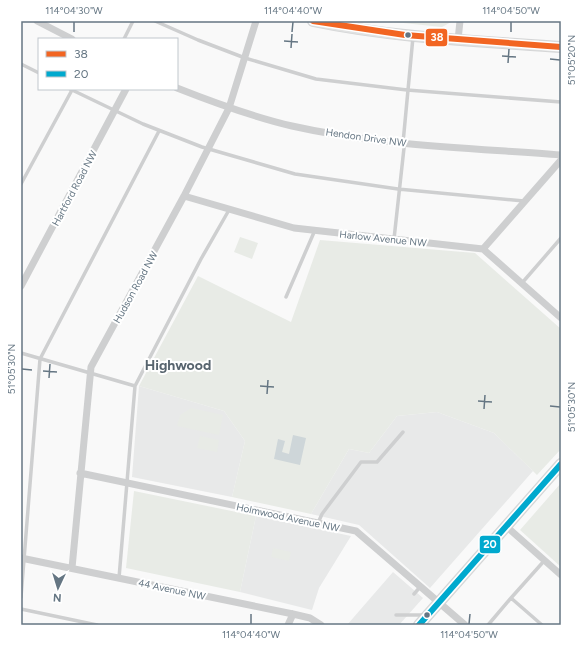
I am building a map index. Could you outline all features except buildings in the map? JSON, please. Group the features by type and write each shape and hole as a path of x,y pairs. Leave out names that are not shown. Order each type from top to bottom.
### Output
{"street":[{"path":"37,21 70,38"},
{"name":"Hudson Road NW","path":"72,568 89,373 91,367 184,196 229,108 256,21"},
{"path":"312,21 342,27 413,36 561,47"},
{"path":"458,40 460,21"},
{"name":"Hendon Drive NW","path":"178,88 229,108 292,126 402,143 561,155"},
{"name":"Hartford Road NW","path":"21,286 125,90"},
{"path":"560,315 483,249 561,160"},
{"name":"Harlow Avenue NW","path":"184,196 294,228 483,249"},
{"path":"419,625 561,464"},
{"name":"Holmwood Avenue NW","path":"80,473 356,531 465,625"},
{"path":"507,527 561,575"},
{"name":"44 Avenue NW","path":"23,559 293,614 310,618 321,625"},
{"path":"288,625 293,614"}],"lane":[{"path":"124,38 133,21"},
{"path":"155,21 244,58 316,79 407,90 561,102"},
{"path":"394,239 398,189 404,148 402,143 413,36"},
{"path":"21,64 38,73"},
{"path":"21,184 71,90 114,112 159,131 209,149 295,174 398,189 525,201"},
{"path":"21,597 40,359 159,131"},
{"path":"119,578 135,386 201,259 229,210"},
{"path":"286,297 315,230"},
{"path":"522,284 561,238"},
{"path":"21,353 135,386"},
{"path":"318,523 322,514 362,462 377,462 403,432"},
{"path":"488,625 545,560"},
{"path":"414,594 420,587"},
{"path":"511,598 542,625"},
{"path":"21,609 97,625"},
{"path":"396,615 427,615"}],"shaded area":[{"path":"384,21 453,21 442,27"},
{"path":"240,237 258,243 252,259 234,252"},
{"path":"320,240 475,253 561,329 561,449 537,475 494,433 437,412 397,416 369,453 349,449 311,514 232,497 245,441 224,411 139,386 198,276 291,322"},
{"path":"139,386 224,411 245,441 232,497 132,477"},
{"path":"191,408 223,415 219,435 177,426 180,415"},
{"path":"437,412 494,433 533,471 430,588 359,525 311,514 349,449 369,453 397,416"},
{"path":"293,435 306,438 300,465 274,459 278,439 285,441 282,452 289,454"},
{"path":"200,436 219,440 217,452 197,448"},
{"path":"561,483 561,567 520,530"},
{"path":"134,491 256,516 240,592 126,568"},
{"path":"256,516 351,536 319,588 312,610 240,592"},
{"path":"273,548 291,552 289,561 271,557"},
{"path":"393,572 423,598 399,625 347,625"}],"transit line":[{"name":"38","path":"313,21 405,35 561,47"},
{"name":"20","path":"419,625 561,464"}],"district":[{"name":"Highwood","path":"178,365"}]}
